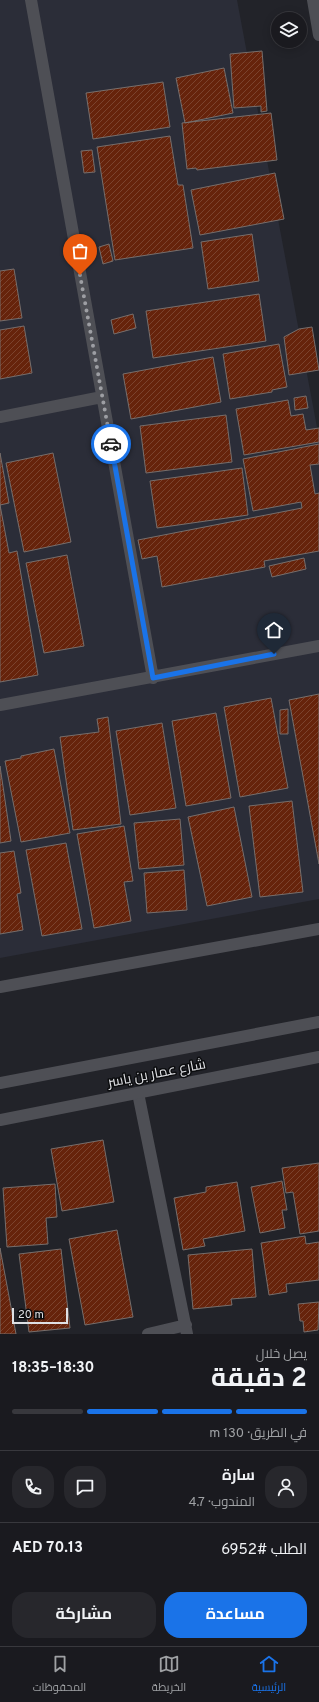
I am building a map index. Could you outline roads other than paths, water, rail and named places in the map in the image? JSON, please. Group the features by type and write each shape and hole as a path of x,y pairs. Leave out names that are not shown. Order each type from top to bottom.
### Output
{"street":[{"path":"31,0 153,678"},
{"path":"313,0 319,35"},
{"path":"0,417 102,398"},
{"path":"0,705 153,678 319,646"},
{"path":"0,987 319,929"},
{"name":"شارع عمار بن ياسر","path":"0,1083 319,1022"},
{"name":"شارع عمار بن ياسر","path":"0,1120 319,1057"},
{"path":"138,1092 187,1329 148,1334"}]}
